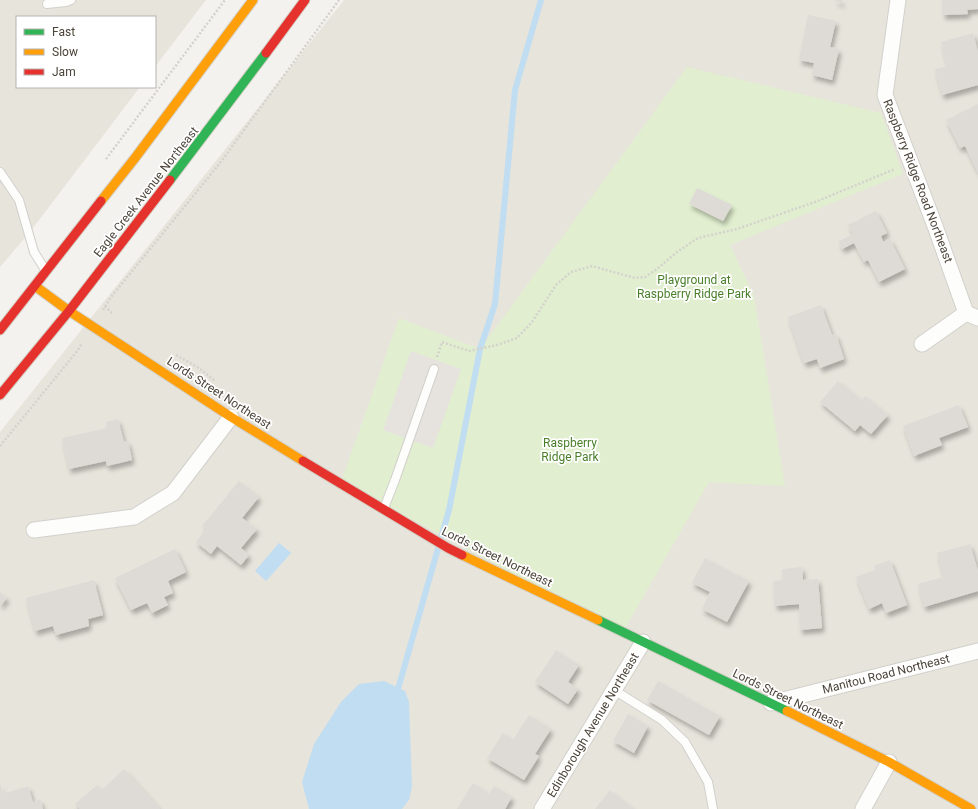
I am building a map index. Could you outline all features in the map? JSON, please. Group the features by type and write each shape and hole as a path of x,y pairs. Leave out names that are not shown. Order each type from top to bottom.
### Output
{"street":[{"path":"0,330 135,158 253,0"},
{"name":"Eagle Creek Avenue Northeast","path":"0,395 69,311 197,146 305,0"},
{"name":"Raspberry Ridge Road Northeast","path":"898,0 885,95 972,316"},
{"name":"Lords Street Northeast","path":"35,286 69,311 231,417 448,548 889,762 971,809"},
{"path":"922,344 972,316"},
{"path":"34,530 134,517 173,493 231,417"},
{"name":"Edinborough Avenue Northeast","path":"542,809 643,642"},
{"name":"Manitou Road Northeast","path":"771,704 978,651"},
{"path":"862,809 889,762"}],"lane":[{"path":"47,4 71,0"},
{"path":"0,172 19,200 34,252 46,271"},
{"path":"383,508 396,480 434,369"},
{"path":"614,690 662,720 685,742 708,782 713,809"}],"path":[{"path":"104,162 225,0"},
{"path":"0,446 78,350 111,297 220,163 339,0"},
{"path":"434,369 442,342 469,351 497,345 517,338 532,322 556,285 571,272 592,266 635,278 645,277 657,270 677,252 698,238 737,229 815,202 911,162"}],"shaded area":[{"path":"0,0 206,0 156,66 156,16 16,16 16,88 139,88 30,232 0,267"},
{"path":"344,0 978,0 978,809 0,809 0,432"},
{"path":"411,351 461,369 433,448 383,430"}],"green space":[{"name":"Raspberry Ridge Park","path":"687,67 881,113 903,174 730,245 754,296 785,486 709,482 623,632 341,482 399,318 480,349"}],"water":[{"path":"279,543 291,553 266,581 255,571"},
{"path":"384,681 405,691 409,702 412,787 409,800 402,809 309,809 302,782 314,744 341,702 359,684"}],"building":[{"path":"833,0 842,0 842,3"},
{"path":"942,0 978,0 978,9 967,10 968,14 943,15"},
{"path":"808,15 836,21 830,47 839,49 832,80 812,75 814,63 799,60"},
{"path":"973,33 978,52 978,85 942,95 935,69 947,66 941,42"},
{"path":"978,104 978,173 965,146 960,148 946,120"},
{"path":"697,188 732,205 723,221 689,204"},
{"path":"876,211 887,233 881,236 883,242 890,239 905,269 879,282 868,260 864,262 854,243 842,249 839,241 853,234 848,225"},
{"path":"821,305 832,335 836,334 844,359 820,368 817,359 804,363 788,317"},
{"path":"838,381 862,401 865,396 888,415 871,434 860,425 855,431 820,402"},
{"path":"959,405 968,427 939,438 942,445 914,456 903,426"},
{"path":"118,419 124,442 128,441 132,460 107,466 106,461 69,469 62,438 107,428 106,422"},
{"path":"239,481 259,497 242,518 257,529 241,548 249,555 241,565 217,546 211,554 196,542 206,529 202,526"},
{"path":"970,544 978,571 978,591 924,607 918,584 944,577 937,553"},
{"path":"175,549 186,572 168,581 173,593 164,597 168,605 152,613 147,603 131,610 115,578"},
{"path":"705,558 749,581 727,622 702,609 710,592 692,583"},
{"path":"890,560 907,605 886,613 882,603 869,609 856,577 875,570 874,566"},
{"path":"802,567 803,580 818,579 822,628 800,630 799,604 775,606 773,581 783,580 782,569"},
{"path":"94,580 103,615 88,619 89,626 56,635 53,626 35,631 26,598"},
{"path":"0,592 7,598 0,606"},
{"path":"556,650 579,665 568,682 578,689 568,704 535,682"},
{"path":"658,681 720,716 709,735 647,700"},
{"path":"628,714 648,726 634,753 613,741"},
{"path":"529,715 551,729 535,754 539,756 524,780 487,758 503,733 513,740"},
{"path":"124,769 160,809 80,809 75,804 97,785 102,790"},
{"path":"473,783 489,794 494,786 512,797 505,809 457,809"},
{"path":"0,784 3,794 28,786 33,802 40,799 43,809 0,809"},
{"path":"610,790 634,809 595,809"}],"waterway":[{"path":"396,696 449,510 480,349 495,304 515,90 541,0"}],"traffic: fast":[{"path":"170,180 266,53"},
{"path":"598,620 787,711"}],"traffic: slow":[{"path":"101,201 253,0"},
{"path":"35,286 69,311 231,417 303,461"},
{"path":"462,555 598,620"},
{"path":"787,711 889,762 971,809"}],"traffic: jam":[{"path":"266,53 305,0"},
{"path":"0,395 69,311 170,180"},
{"path":"0,330 101,201"},
{"path":"303,461 462,555"}],"park label":[{"name":"Playground at Raspberry Ridge Park","path":"694,287"}]}
